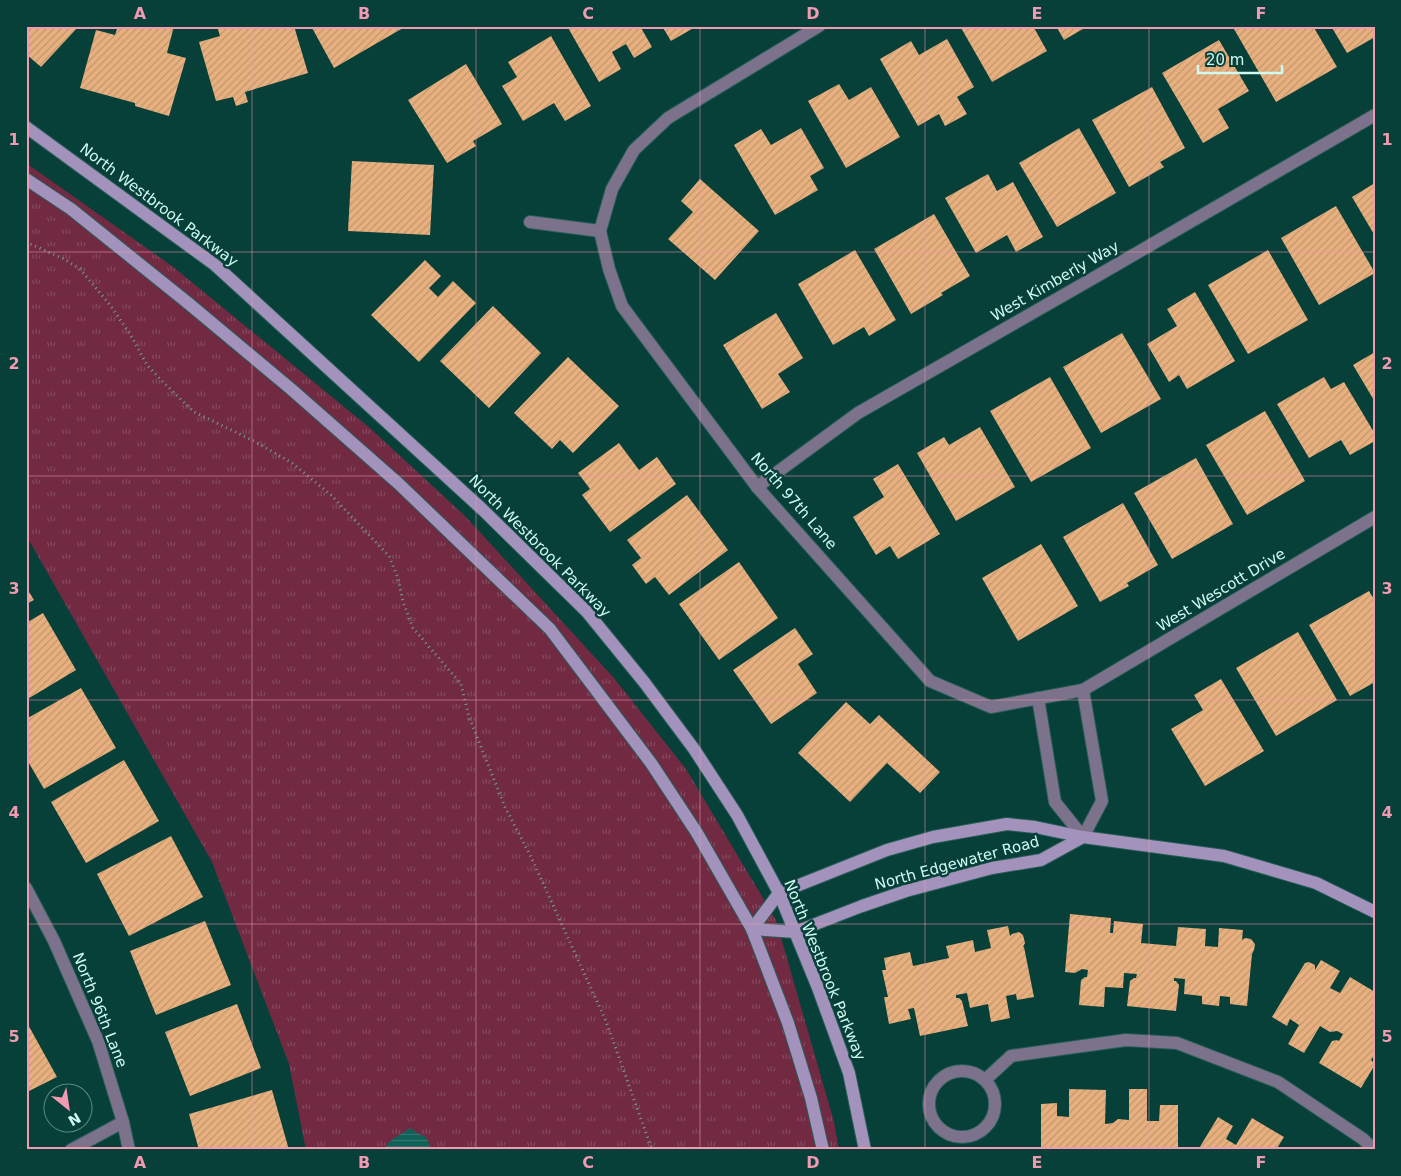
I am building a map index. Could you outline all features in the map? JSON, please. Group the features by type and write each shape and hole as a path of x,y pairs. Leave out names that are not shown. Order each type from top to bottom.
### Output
{"street":[{"path":"530,222 600,232 612,188 634,150 668,118 819,26"},
{"name":"West Kimberly Way","path":"758,487 858,412 1375,115"},
{"name":"North Westbrook Parkway","path":"26,127 215,265 483,510 588,612 694,749 737,815 779,893 818,988 849,1073 865,1150"},
{"path":"26,179 71,209 291,388 398,484 550,629 651,763 697,833 752,929 788,1023 811,1098 824,1150"},
{"name":"North 97th Lane","path":"600,232 608,269 622,306 758,487 930,681 991,707 1084,690"},
{"name":"West Wescott Drive","path":"1084,690 1375,517"},
{"path":"1038,698 1055,802 1083,837 1102,801 1084,690"},
{"name":"North Edgewater Road","path":"779,893 886,850 933,837 1007,824 1035,827 1083,837 1224,856 1316,883 1375,912"},
{"name":"North Edgewater Road","path":"752,929 796,932 906,891 992,868 1041,860 1083,837"},
{"name":"North 96th Lane","path":"26,888 54,941 98,1041 124,1122 129,1150"},
{"path":"752,929 779,893"},
{"path":"985,1080 1012,1056 1126,1040 1177,1042 1278,1082 1363,1139 1374,1150"},
{"path":"956,1071 967,1071 985,1080 992,1091 995,1103 990,1122 975,1134 964,1137 947,1134 933,1120 928,1104 936,1082 945,1075 956,1071"},
{"path":"71,1150 124,1122"}],"path":[{"path":"26,242 64,259 80,270 110,305 130,334 147,364 194,412 254,441 292,463 331,495 389,556 398,578 403,602 412,628 460,684 469,717 505,807 535,865 606,1021 652,1150"}],"green space":[{"path":"26,163 172,266 370,428 465,516 614,678 686,769 776,920 834,1122 839,1150 306,1150 289,1064 212,862 26,535"}],"shaded area":[{"path":"410,1128 426,1137 432,1150 384,1150 392,1140"}],"building":[{"path":"26,26 79,26 41,67 26,54"},
{"path":"118,26 174,26 167,53 186,58 169,116 135,106 135,103 80,88 96,30 115,35"},
{"path":"217,26 294,26 308,73 245,92 248,102 236,106 233,97 216,101 199,42 220,36"},
{"path":"311,26 402,26 403,28 334,68"},
{"path":"567,26 640,26 652,47 634,58 626,44 612,52 621,69 599,82"},
{"path":"662,26 697,26 671,41"},
{"path":"960,26 1033,26 1047,51 992,82"},
{"path":"1056,26 1088,26 1064,40"},
{"path":"1240,26 1313,26 1337,67 1276,102 1234,29"},
{"path":"1331,26 1375,26 1375,37 1347,53"},
{"path":"551,36 591,106 565,121 554,103 523,121 502,86 517,77 508,62"},
{"path":"947,39 974,87 957,97 967,114 945,126 939,114 918,126 880,59 911,41 919,55"},
{"path":"1219,40 1249,91 1218,109 1229,128 1203,143 1162,73"},
{"path":"466,64 502,124 473,141 476,146 447,163 408,100"},
{"path":"839,84 849,100 871,87 900,137 846,168 808,101"},
{"path":"1152,87 1185,148 1160,162 1164,167 1129,187 1092,120"},
{"path":"801,128 824,168 810,176 818,190 775,215 734,145 761,129 771,145"},
{"path":"1079,128 1116,193 1057,227 1019,163"},
{"path":"352,161 434,165 430,235 348,231"},
{"path":"988,174 997,191 1013,182 1043,237 1016,252 1007,235 976,253 945,198"},
{"path":"700,179 759,231 715,280 668,239 693,212 681,201"},
{"path":"1375,183 1375,236 1352,197"},
{"path":"1336,206 1375,273 1319,305 1281,238"},
{"path":"934,214 970,276 911,314 874,249"},
{"path":"855,250 896,320 869,336 864,327 833,345 798,284"},
{"path":"1268,250 1308,320 1248,354 1208,285"},
{"path":"425,260 441,276 429,288 438,297 453,281 476,303 419,362 371,315"},
{"path":"1195,292 1235,361 1187,389 1179,375 1169,382 1147,344 1177,326 1167,309"},
{"path":"493,306 541,353 489,408 440,361"},
{"path":"776,313 803,358 778,374 790,392 762,409 723,345"},
{"path":"1122,333 1161,399 1101,433 1063,367"},
{"path":"1375,352 1375,402 1353,365"},
{"path":"568,357 619,406 573,453 560,440 552,449 514,413"},
{"path":"1050,377 1091,448 1031,482 990,411"},
{"path":"1324,377 1331,389 1344,382 1375,434 1375,441 1350,455 1341,440 1309,458 1277,404"},
{"path":"1265,411 1305,481 1247,515 1206,445"},
{"path":"980,427 1015,487 956,521 917,453 944,437 949,445"},
{"path":"619,443 639,470 657,457 676,484 610,532 582,495 590,489 578,473"},
{"path":"1196,458 1233,524 1172,559 1134,493"},
{"path":"898,464 940,534 898,559 890,546 876,555 853,517 884,497 873,479"},
{"path":"687,495 728,550 669,595 655,577 646,584 632,565 641,558 627,540"},
{"path":"1123,503 1158,565 1127,583 1129,586 1100,602 1063,537"},
{"path":"1041,544 1078,606 1018,641 982,578"},
{"path":"739,562 778,618 719,660 679,604"},
{"path":"26,587 34,600 26,604"},
{"path":"1369,591 1375,601 1375,682 1350,696 1309,625"},
{"path":"43,613 76,670 26,700 26,623"},
{"path":"795,628 813,654 798,664 817,693 771,724 733,670"},
{"path":"1298,632 1337,700 1276,736 1236,668"},
{"path":"1221,679 1264,751 1205,786 1171,729 1203,710 1194,695"},
{"path":"81,688 116,748 44,789 26,758 26,719"},
{"path":"846,702 870,724 879,715 940,772 920,793 887,763 850,802 798,753"},
{"path":"124,760 159,821 86,863 51,802"},
{"path":"171,836 203,897 129,936 97,874"},
{"path":"1070,914 1111,918 1110,933 1113,933 1114,921 1143,924 1141,943 1176,946 1178,927 1206,929 1205,946 1218,947 1219,928 1243,930 1242,940 1245,938 1251,939 1255,944 1252,954 1247,1006 1230,1004 1230,997 1220,996 1219,1006 1202,1004 1202,996 1184,994 1185,979 1174,978 1174,981 1179,985 1176,1011 1127,1006 1130,981 1136,978 1137,974 1124,973 1123,988 1105,987 1104,1007 1079,1005 1081,980 1087,977 1088,970 1082,969 1075,973 1065,972"},
{"path":"205,921 231,985 156,1015 130,951"},
{"path":"1008,926 1010,936 1019,932 1023,935 1025,943 1023,947 1034,997 1017,1000 1016,994 1006,996 1010,1018 991,1022 988,1004 970,1008 967,993 956,995 956,998 962,1001 968,1026 920,1036 914,1008 908,1009 911,1019 889,1024 884,997 888,997 882,970 886,970 884,958 910,952 913,966 949,958 946,946 973,940 975,952 991,948 987,930"},
{"path":"1321,960 1340,971 1330,988 1340,993 1350,977 1375,992 1375,1058 1373,1057 1371,1060 1374,1066 1361,1088 1319,1063 1332,1041 1339,1041 1343,1034 1337,1031 1330,1032 1320,1026 1304,1053 1288,1044 1299,1025 1290,1019 1287,1026 1272,1017 1305,963 1309,962 1315,965 1315,970"},
{"path":"237,1004 261,1068 190,1096 165,1032"},
{"path":"26,1021 57,1077 27,1092 29,1095 26,1097"},
{"path":"1069,1089 1106,1090 1105,1124 1113,1123 1118,1119 1129,1120 1129,1089 1147,1089 1147,1121 1159,1121 1160,1105 1178,1105 1178,1150 1041,1150 1041,1104 1057,1103 1057,1116 1069,1117"},
{"path":"272,1090 289,1150 199,1150 189,1114"},
{"path":"1218,1117 1233,1126 1226,1139 1236,1145 1252,1118 1284,1137 1276,1150 1198,1150"}]}
